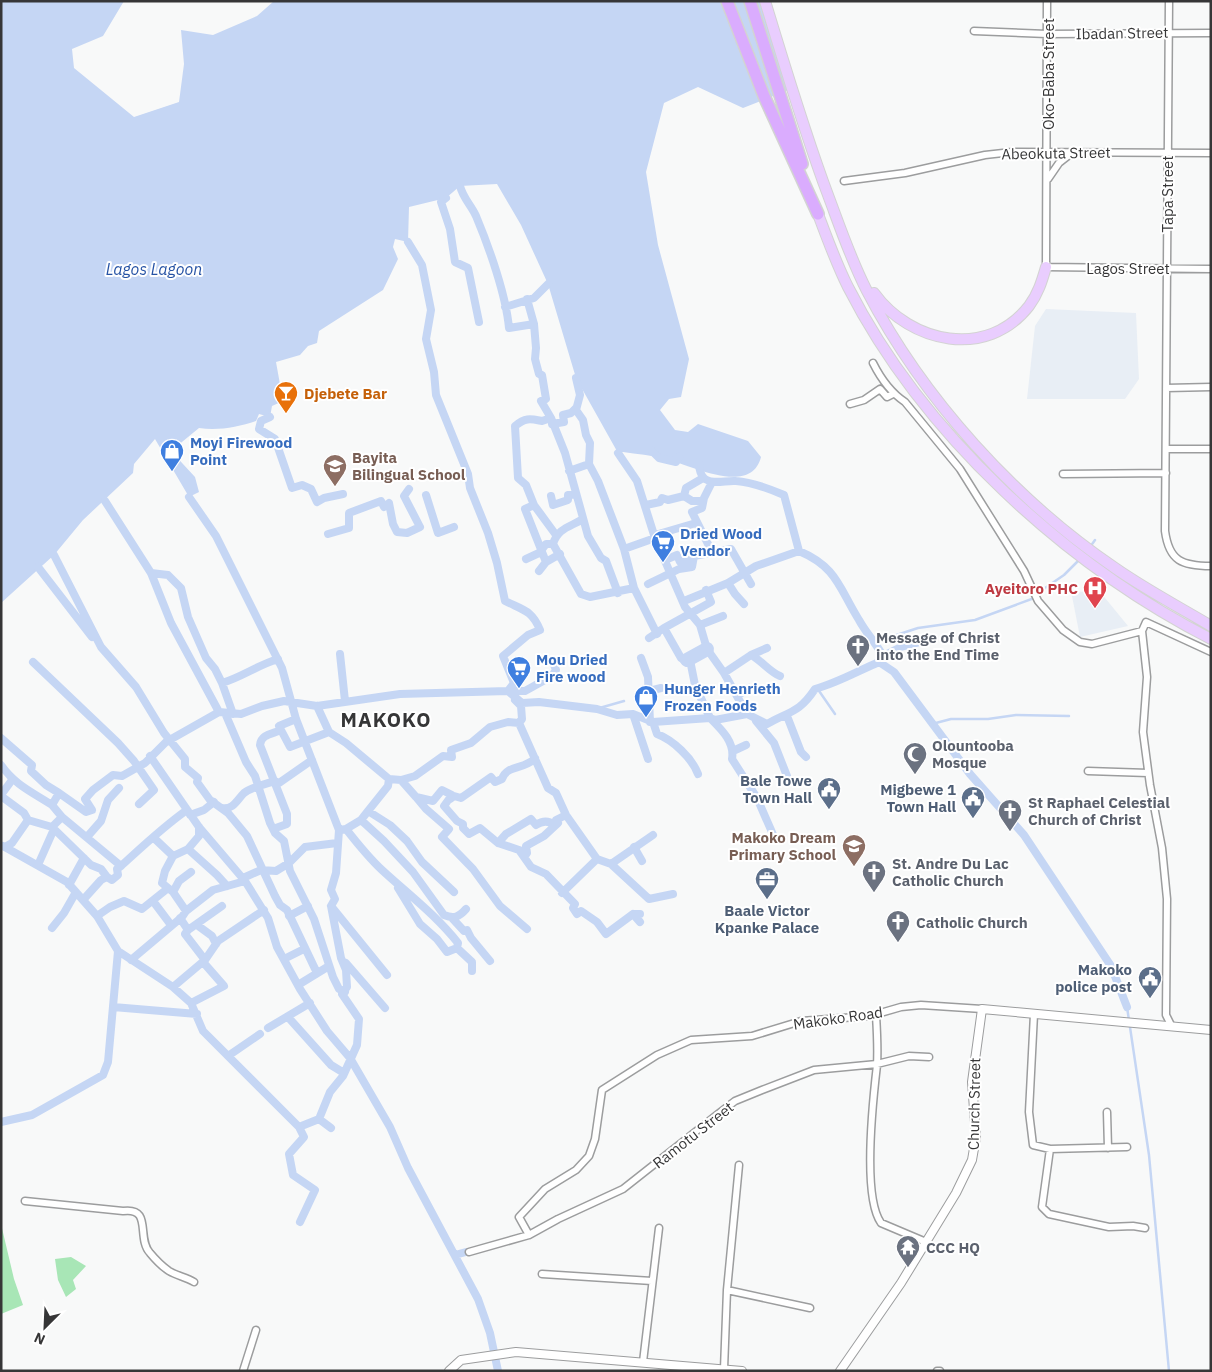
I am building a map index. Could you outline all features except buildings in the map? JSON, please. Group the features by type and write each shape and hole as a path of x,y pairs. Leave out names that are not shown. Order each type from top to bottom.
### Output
{"highway":[{"path":"727,1 764,96 818,214"},
{"path":"750,1 818,214"}],"main road":[{"path":"765,1 796,103 855,265 884,320 953,420 992,463 1061,527 1115,568 1211,626"},
{"path":"818,214 832,252 864,316 923,400 970,455 1054,537 1136,597 1211,639"},
{"path":"855,265 881,302 897,318 923,333 952,340 981,337 1010,324 1029,307 1040,286 1046,267"}],"street":[{"name":"Oko-Baba Street","path":"1046,267 1048,152 1047,1"},
{"name":"Tapa Street","path":"1168,1 1166,154 1167,544 1171,553 1185,564 1211,566"},
{"name":"Ibadan Street","path":"974,31 1047,34 1211,33"},
{"name":"Abeokuta Street","path":"844,181 906,172 985,155 1022,151 1211,153"},
{"path":"1047,180 1058,163 1074,152"},
{"name":"Lagos Street","path":"1046,267 1211,269"},
{"path":"873,363 880,377 893,394 905,402 960,469 1024,571 1030,588 1038,601 1063,630 1083,643 1100,642 1142,631"},
{"path":"1166,388 1211,387"},
{"path":"850,404 864,400 880,389 887,397 893,394"},
{"path":"1166,449 1211,449"},
{"path":"1063,474 1166,473"},
{"path":"1171,1026 1166,1014 1167,899 1162,848 1148,774 1143,732 1147,677 1142,631 1146,622 1211,652"},
{"path":"1088,771 1148,774"},
{"name":"Makoko Road","path":"529,1235 519,1217 545,1189 576,1170 589,1156 595,1139 602,1090 657,1055 691,1040 752,1036 801,1021 876,1015 901,1007 921,1005 1211,1030"},
{"name":"Church Street","path":"840,1371 864,1339 956,1193 975,1149 972,1082 982,1009"},
{"path":"1034,1014 1029,1112 1033,1145 1050,1149 1127,1147"},
{"path":"876,1015 877,1064 871,1168 873,1206 881,1223 926,1242"},
{"name":"Ramotu Street","path":"469,1252 529,1235 558,1219 623,1189 736,1101 814,1070 877,1064 909,1056 929,1057"},
{"path":"1107,1112 1108,1148"},
{"path":"1050,1149 1042,1207 1049,1214 1109,1227 1133,1226 1145,1228"},
{"path":"724,1369 727,1290 739,1165"},
{"path":"25,1201 123,1211 132,1210 138,1214 143,1222 143,1234 148,1251 170,1272 194,1282"},
{"path":"643,1362 659,1228"},
{"path":"542,1274 652,1281"},
{"path":"727,1290 810,1308"},
{"path":"243,1371 256,1330"},
{"path":"449,1371 462,1360 508,1353 742,1371"}],"shaded area":[{"path":"1046,309 1136,313 1139,379 1125,399 1027,399 1035,326"},
{"name":"Ayeitoro PHC","path":"1071,591 1101,593 1128,626 1080,637"}],"green space":[{"path":"1,1224 14,1279 23,1305 1,1314"},
{"path":"71,1257 86,1266 73,1280 76,1289 66,1297 58,1280 55,1259"}],"water":[{"name":"Lagos Lagoon","path":"1,1 124,1 103,36 72,49 74,68 134,117 179,102 184,64 181,30 213,35 257,16 274,1 771,1 794,88 743,108 698,87 664,103 646,172 658,245 689,359 681,397 669,399 660,410 675,430 688,432 698,424 748,441 761,457 755,469 745,475 733,477 704,472 660,458 623,452 618,453 576,378 548,284 521,225 497,184 460,186 446,198 409,207 408,242 395,239 393,247 398,259 383,290 319,331 317,343 308,346 300,355 276,362 283,401 272,406 270,417 259,414 256,421 242,425 221,429 199,428 171,451 195,477 199,492 189,497 155,439 134,464 133,473 83,520 54,555 1,603"}],"waterway":[{"path":"460,186 476,216 491,256 501,286 509,328 534,324"},
{"path":"446,198 441,202 450,229 455,262 468,268 479,322"},
{"path":"408,242 422,265 431,310 426,339 434,372 436,395 468,474 470,488 488,533 505,601 530,614 540,630 528,635 503,656 514,683 508,691"},
{"path":"505,307 534,298 548,284"},
{"path":"527,299 534,324 535,359 539,374 542,375 546,399 541,401 551,418 565,453 588,536 601,558 606,561 618,593"},
{"path":"576,378 580,395 576,410 583,420 590,443 589,464 598,481 624,549 634,588 657,634"},
{"path":"552,424 564,422 563,415 571,413 576,408"},
{"path":"270,417 261,421 259,429 275,439 292,488 302,485 311,489 317,502 324,498 343,494"},
{"path":"551,418 542,421 525,420 515,426 518,478 526,485 534,505 556,535"},
{"path":"651,450 659,458 676,462 679,457"},
{"path":"618,453 637,481 655,538 685,607 700,625 707,649 724,673 747,714"},
{"path":"699,462 703,477 709,481 748,483 784,495 799,551 812,557 829,571 883,656 879,662 894,672 970,774 1024,835 1111,966 1127,1007"},
{"path":"569,471 589,464"},
{"path":"646,505 660,502 662,498 668,500 684,496 686,488 703,478"},
{"path":"712,482 704,498 702,508 692,512 712,552"},
{"path":"328,534 349,528 349,513 381,501 384,507 389,503 393,524 397,532 407,533 420,527 404,496 409,489"},
{"path":"551,496 553,505 568,500 568,495 576,494"},
{"path":"426,495 438,533 454,527"},
{"path":"684,496 692,501 703,501"},
{"path":"189,497 216,536 282,668 296,719 339,830 336,873 331,890 335,899 331,906 341,958 346,970 347,987 342,994 359,1019 357,1045 343,1076 330,1092 319,1119"},
{"path":"105,501 151,573 171,623 219,712"},
{"path":"534,505 525,509 546,562"},
{"path":"526,559 539,553 546,544 553,544 561,531 583,519"},
{"path":"655,535 696,523"},
{"path":"624,549 655,538"},
{"path":"1090,547 1095,540"},
{"path":"553,544 581,594 590,597 634,588"},
{"path":"648,584 679,569 692,567 694,556 731,549 751,584"},
{"path":"684,601 728,583 756,566 799,551"},
{"path":"539,571 546,562 560,554"},
{"path":"54,555 101,647 136,687 164,733 185,759 185,767 198,778 197,782 210,800 228,813 247,836 275,896 280,905 287,910 317,973"},
{"path":"665,560 677,555 680,562 693,559"},
{"path":"875,642 918,628 975,620 1037,597 1080,559"},
{"path":"38,567 92,637"},
{"path":"151,573 168,575 181,588 188,617 206,658 215,669 222,683 233,714"},
{"path":"728,583 744,604"},
{"path":"664,628 711,602 706,590"},
{"path":"700,625 723,616"},
{"path":"649,638 664,628 681,658 691,665 695,685 710,718"},
{"path":"883,656 901,647 932,639"},
{"path":"751,655 767,648"},
{"path":"687,660 707,649"},
{"path":"340,654 345,701"},
{"path":"724,673 751,655 780,676"},
{"path":"641,658 648,677 650,722"},
{"path":"222,683 278,659"},
{"path":"508,691 525,691 552,676 556,670 552,660"},
{"path":"33,662 118,743 134,761 154,790 139,804"},
{"path":"5,847 12,843 28,820 52,827 62,817 52,805 59,793 86,812 92,810 85,799 93,790 113,775 122,776 145,763 166,742 219,712 241,714 262,706 284,701 317,706 400,694 508,691 522,703 539,702 597,709 617,715 633,714 653,722 710,718 715,720 747,714 767,724 794,711 804,703 815,689 879,662"},
{"path":"649,691 661,688"},
{"path":"737,696 749,688"},
{"path":"817,688 835,714"},
{"path":"515,700 521,706 522,719 519,723 548,788 556,793 566,815 597,859 562,893"},
{"path":"596,709 624,701"},
{"path":"317,706 329,732 346,743 389,779 401,780 416,797 433,801 442,790 452,795 444,806 457,821 463,824 463,828 469,834 480,828 498,843 519,850 531,867 546,874 575,904 573,908 577,914 581,911 597,922 606,934 633,914 640,914"},
{"path":"225,713 246,762 255,776 270,823 275,833 284,841 290,871 314,919 333,977 339,989 345,992"},
{"path":"633,714 648,759"},
{"path":"932,724 951,719 988,719 1016,715 1069,716"},
{"path":"781,717 787,716 801,752 806,757"},
{"path":"710,718 723,731 729,741 732,759 757,798 775,839"},
{"path":"273,829 287,824 287,814 260,745 265,736 281,730 279,726 296,719"},
{"path":"756,721 774,743 787,776"},
{"path":"401,780 415,776 443,756 452,757 451,750 471,743 490,727 508,722 519,723"},
{"path":"653,722 657,734 681,750 698,774"},
{"path":"281,730 290,747 329,732"},
{"path":"1,738 32,765 31,771 46,785 59,793"},
{"path":"733,751 746,745"},
{"path":"150,756 199,827 245,881"},
{"path":"450,799 454,796 461,798 491,777 495,782 502,779 508,771 531,762 535,758"},
{"path":"222,808 232,806 244,793 251,789 275,781 279,783 312,760"},
{"path":"1,765 18,783 52,805"},
{"path":"368,811 388,786 389,779"},
{"path":"1,795 12,780"},
{"path":"87,837 101,821 108,800 119,788"},
{"path":"1,796 24,813 28,820"},
{"path":"416,797 426,809 449,829 442,837 473,869 500,906 527,929"},
{"path":"190,815 204,810 214,802"},
{"path":"62,817 121,866 162,829 187,810"},
{"path":"361,820 368,811 390,825 407,841 422,862 454,892"},
{"path":"498,843 506,834 531,819 536,825 545,822 550,822 554,825 556,820 566,815"},
{"path":"346,829 361,820 413,872 444,915 456,916 466,909"},
{"path":"519,850 527,853 526,846 544,836 558,823"},
{"path":"52,827 91,865 101,869 107,877"},
{"path":"188,849 199,836 199,827"},
{"path":"38,865 54,829"},
{"path":"339,830 346,829 377,865 440,923 458,943 457,948 472,962 472,971"},
{"path":"611,864 653,835"},
{"path":"154,838 173,856 188,849 227,886"},
{"path":"243,878 261,870 276,871 289,863 305,847 337,843"},
{"path":"1,1122 32,1115 103,1075 108,1062 118,951 97,916 67,882 3,846"},
{"path":"634,847 642,861"},
{"path":"131,960 182,917 186,911 173,892 162,883 165,871 173,856"},
{"path":"69,885 84,858"},
{"path":"597,859 611,864 649,899 673,894"},
{"path":"83,900 101,880 107,877 112,880 118,875 117,869 121,866"},
{"path":"173,892 179,881 191,872"},
{"path":"186,911 213,890 245,881 268,918 277,947 300,989 327,1031 350,1058 390,1127 408,1168 478,1299 490,1333 498,1371"},
{"path":"398,888 420,924 437,939 447,952 457,948"},
{"path":"97,916 110,907 124,901 142,909 167,889"},
{"path":"52,928 64,913 76,892"},
{"path":"153,901 171,925"},
{"path":"188,930 222,906"},
{"path":"289,916 308,906"},
{"path":"331,906 387,975"},
{"path":"173,987 205,960 218,941 264,910"},
{"path":"633,914 640,922"},
{"path":"180,918 188,930 185,934 205,960"},
{"path":"452,918 464,931 467,930 471,938 490,961"},
{"path":"197,925 212,936 216,944"},
{"path":"284,959 304,949"},
{"path":"118,951 173,987 191,1003 203,1031 299,1127 319,1119 331,1128"},
{"path":"191,1003 224,986 203,962"},
{"path":"346,963 385,1008"},
{"path":"298,985 329,966"},
{"path":"268,1028 310,1003"},
{"path":"113,1007 197,1014"},
{"path":"1127,1007 1149,1155 1169,1371"},
{"path":"288,1017 331,1065 344,1073"},
{"path":"228,1056 260,1034"},
{"path":"299,1127 304,1137 289,1154 293,1175 315,1190 300,1222"},
{"path":"455,1255 466,1252"}],"place":[{"name":"Djebete Bar","path":"286,414"},
{"name":"Moyi Firewood Point","path":"172,472"},
{"name":"Bayita Bilingual School","path":"335,487"},
{"name":"Dried Wood Vendor","path":"663,563"},
{"name":"Ayeitoro PHC","path":"1095,609"},
{"name":"Message of Christ into the End Time","path":"858,667"},
{"name":"Mou Dried Fire wood","path":"519,689"},
{"name":"Hunger Henrieth Frozen Foods","path":"646,718"},
{"name":"Olountooba Mosque","path":"915,775"},
{"name":"Bale Towe Town Hall","path":"829,810"},
{"name":"Migbewe 1 Town Hall","path":"973,819"},
{"name":"St Raphael Celestial Church of Christ","path":"1010,832"},
{"name":"Makoko Dream Primary School","path":"854,867"},
{"name":"St. Andre Du Lac Catholic Church","path":"874,893"},
{"name":"Baale Victor Kpanke Palace","path":"767,900"},
{"name":"Catholic Church","path":"898,943"},
{"name":"Makoko police post","path":"1150,999"},
{"name":"CCC HQ","path":"908,1268"}],"district":[{"name":"MAKOKO","path":"386,719"}]}
